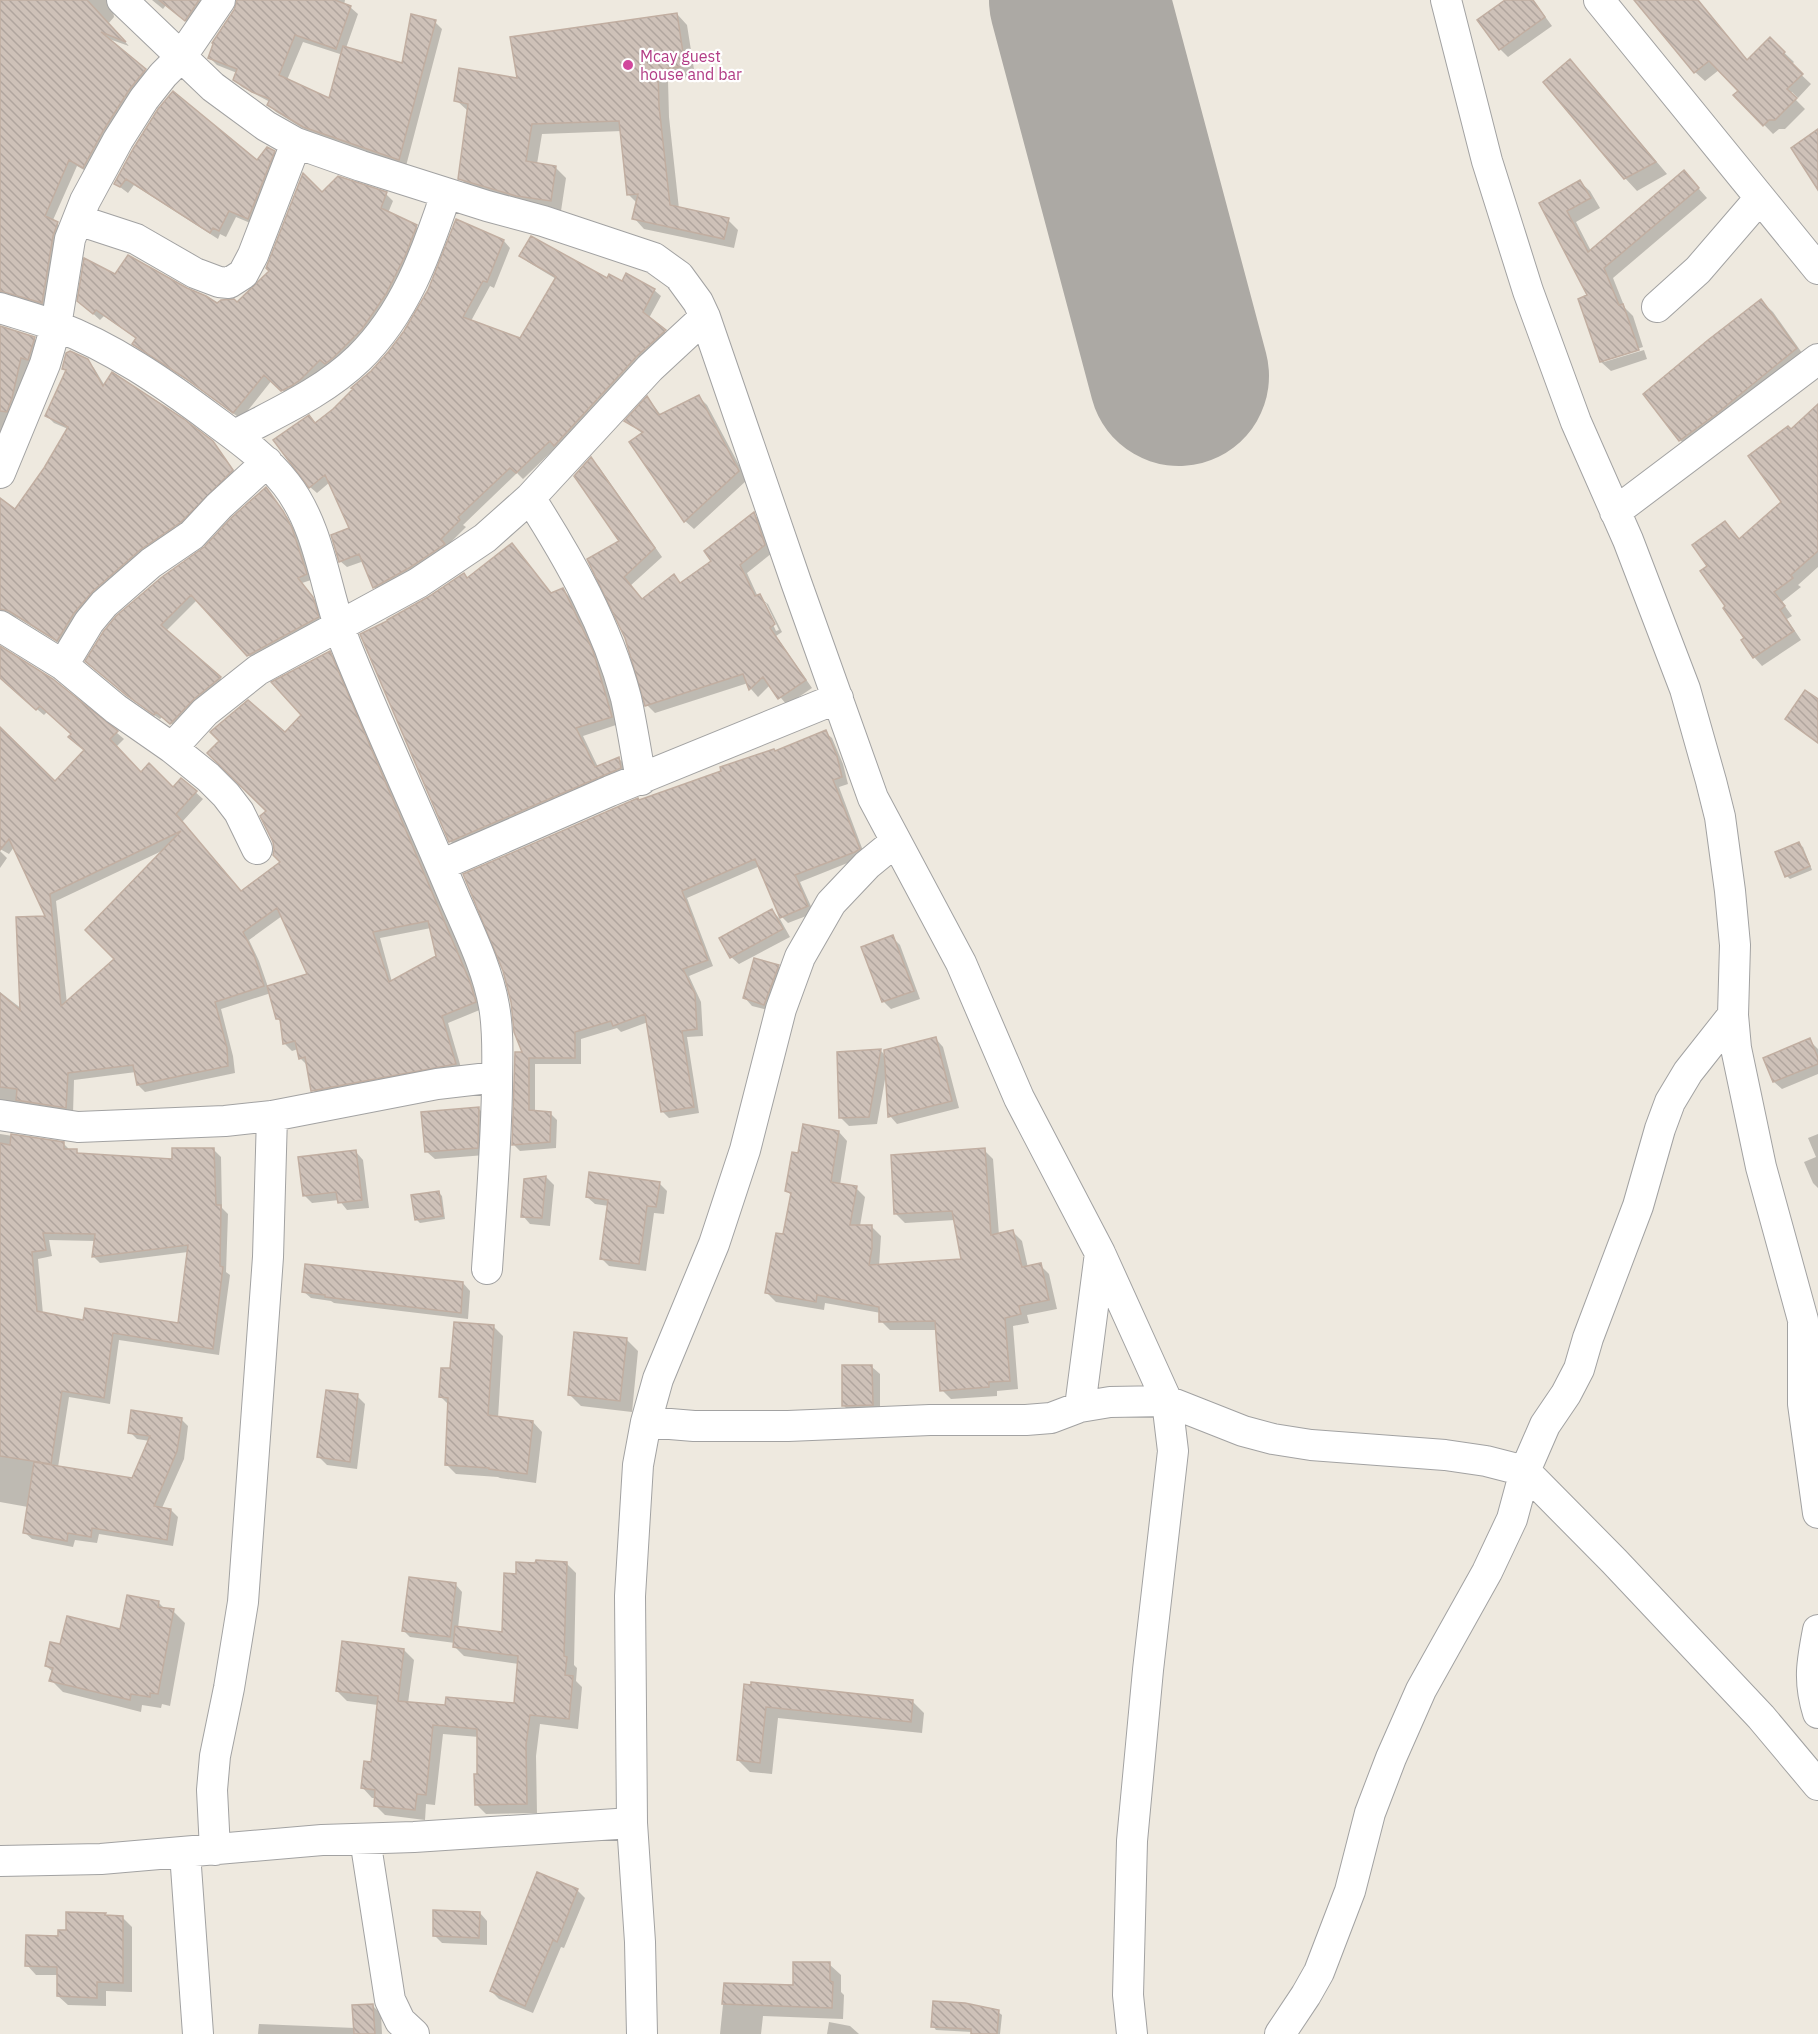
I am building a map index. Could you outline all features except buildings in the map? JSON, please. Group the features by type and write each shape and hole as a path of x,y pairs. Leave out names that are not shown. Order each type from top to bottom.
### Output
{"street":[{"path":"122,0 237,107 296,142 446,194 543,221 654,258 679,276 698,302 873,798 961,963 1020,1098 1100,1253 1167,1401 1173,1451 1132,1841 1128,1995 1132,2034"},
{"path":"0,473 41,374 56,326 70,239 95,182 144,99 181,57 220,0"},
{"path":"1446,0 1487,161 1528,291 1576,422 1615,512 1685,689 1718,808 1729,881 1735,945 1733,1015 1743,1087 1761,1167 1810,1320 1803,1404 1818,1513"},
{"path":"1599,0 1818,269"},
{"path":"78,220 136,240 195,273 219,282 229,283 243,274 253,255 296,142"},
{"path":"235,435 292,406 342,372 359,357 398,310 414,281 446,194"},
{"path":"1657,308 1698,270 1760,198"},
{"path":"0,308 56,326 129,363 180,394 267,462 288,485 306,518 338,626 364,693 441,865 480,960 494,1004 497,1044 496,1131 487,1269"},
{"path":"172,748 206,712 258,670 418,583 485,538 530,498 650,368 705,317"},
{"path":"1615,512 1818,360"},
{"path":"63,665 82,631 104,604 151,563 192,535 219,506 267,462"},
{"path":"530,498 554,534 597,616 625,696 641,780"},
{"path":"0,626 63,665 116,709 172,748 208,777 239,812 257,849"},
{"path":"441,865 610,791 838,698"},
{"path":"642,2034 640,1942 632,1823 630,1596 638,1465 646,1422 658,1379 714,1244 745,1150 781,1009 800,957 831,903 867,865 895,842"},
{"path":"1280,2034 1319,1972 1350,1891 1370,1813 1421,1690 1487,1572 1512,1519 1525,1471 1545,1425 1579,1369 1588,1338 1638,1206 1670,1102 1688,1072 1733,1015"},
{"path":"0,1115 78,1127 225,1121 272,1116 436,1084 497,1077"},
{"path":"214,1850 212,1790 215,1756 243,1602 268,1257 272,1116"},
{"path":"1080,1407 1100,1253"},
{"path":"646,1422 694,1426 788,1426 930,1420 1026,1420 1051,1418 1080,1407 1110,1402 1167,1401 1243,1431 1273,1438 1311,1444 1445,1455 1486,1461 1525,1471 1614,1561 1761,1717 1818,1785"},
{"path":"1818,1629 1810,1673 1813,1698 1818,1713"},
{"path":"0,1861 101,1859 322,1840 632,1823"},
{"path":"365,1839 390,2000 400,2021 414,2034"},
{"path":"185,1853 198,2034"}],"runway":[{"path":"1079,0 1179,376"}],"place":[{"name":"Mcay guest house and bar","path":"628,65"}]}
